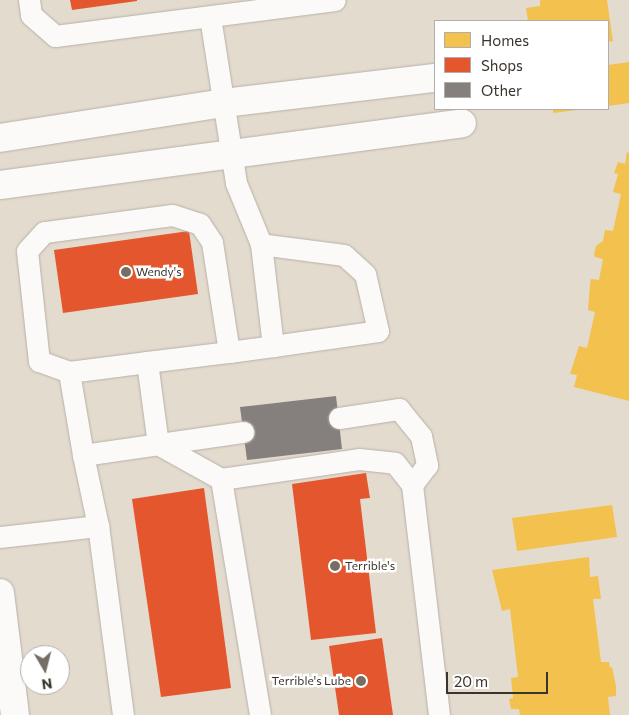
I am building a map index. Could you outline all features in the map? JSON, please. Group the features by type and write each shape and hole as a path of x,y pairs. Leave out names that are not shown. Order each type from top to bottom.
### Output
{"street":[{"path":"0,138 224,103 434,78"},
{"path":"0,185 462,123"},
{"path":"0,593 15,715"}],"lane":[{"path":"29,0 31,15 55,36 335,0"},
{"path":"210,17 236,183 261,244 273,346"},
{"path":"229,352 212,242 200,224 172,215 44,232 27,250 39,361 69,372 229,352 378,331 365,274 344,255 261,244"},
{"path":"147,362 158,444"},
{"path":"69,372 83,455 98,526 123,715"},
{"path":"339,418 399,409 422,436 426,465 412,484"},
{"path":"83,455 244,432"},
{"path":"158,444 220,479 359,459 395,463 412,484 439,715"},
{"path":"220,479 260,715"},
{"path":"0,538 98,526"}],"building: Homes":[{"path":"540,0 607,0 613,41 609,42 609,20 528,20 526,8 540,6"},
{"path":"629,62 629,103 609,106 609,65"},
{"path":"553,110 577,110 553,113"},
{"path":"627,152 629,153 629,401 574,387 577,375 570,374 579,346 587,348 595,312 588,310 590,284 591,279 599,280 603,259 595,257 594,254 596,246 603,241 605,230 613,231 621,194 613,192 618,174 614,173 618,162 625,164"},
{"path":"612,505 617,537 517,551 512,518"},
{"path":"589,557 590,577 598,576 601,599 593,599 601,662 609,662 616,686 616,696 608,697 610,715 520,715 519,709 511,709 509,699 513,698 511,678 518,677 510,609 502,611 492,570"}],"building: Shops":[{"path":"70,0 137,0 137,1 72,10"},
{"name":"Wendy's","path":"189,231 198,294 63,313 54,250"},
{"name":"Terrible's","path":"366,473 370,498 360,499 376,633 311,640 292,484"},
{"path":"204,488 231,688 161,697 132,499"},
{"name":"Terrible's Lube","path":"382,638 393,715 339,715 329,646"}],"building: Other":[{"path":"336,396 342,449 247,460 240,407"}],"place":[{"name":"Wendy's","path":"126,272"},
{"name":"Terrible's","path":"335,566"},
{"name":"Terrible's Lube","path":"361,681"}]}
